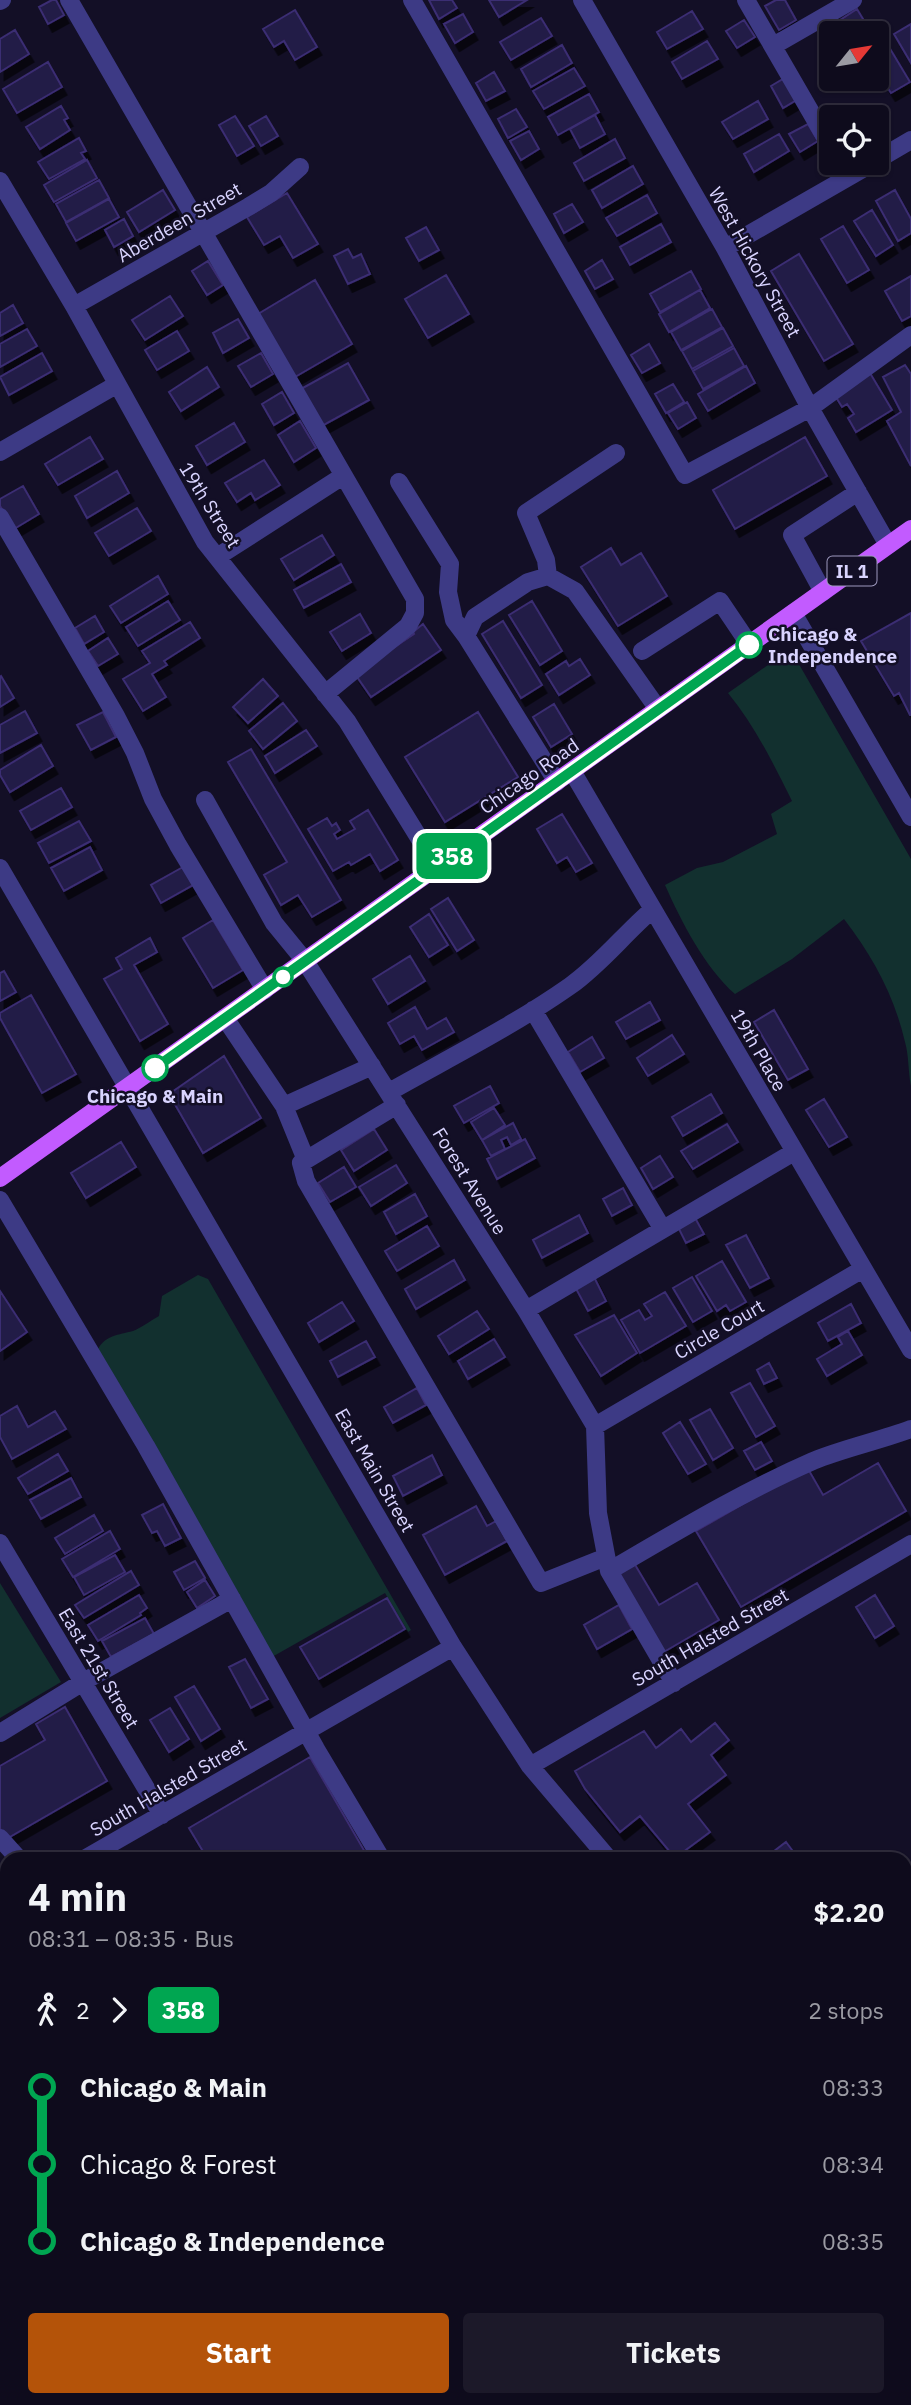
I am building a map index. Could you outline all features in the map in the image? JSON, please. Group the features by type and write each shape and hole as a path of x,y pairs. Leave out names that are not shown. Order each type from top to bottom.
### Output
{"main road":[{"name":"Chicago Road","path":"0,1178 911,529"}],"street":[{"path":"69,0 415,599 415,613 408,626 325,694"},
{"path":"412,0 685,475 810,408 911,335"},
{"name":"West Hickory Street","path":"582,0 725,248 810,408 888,545"},
{"path":"746,0 819,126"},
{"path":"773,47 853,0"},
{"path":"889,153 911,140"},
{"name":"Aberdeen Street","path":"74,306 271,193 300,167"},
{"path":"725,248 836,175"},
{"name":"19th Street","path":"0,181 74,306 205,542 347,721 437,867"},
{"path":"0,452 116,385"},
{"path":"548,576 546,560 526,513 616,453"},
{"path":"217,557 343,476"},
{"name":"19th Place","path":"400,482 450,564 448,592 454,620 564,776 652,910 911,1350"},
{"path":"823,592 792,535 858,492"},
{"path":"0,517 116,716 135,753 153,799 178,845 265,989"},
{"path":"466,636 475,617 528,582 548,576 575,591 658,709"},
{"path":"642,651 720,601 749,645"},
{"path":"793,613 911,817"},
{"name":"Forest Avenue","path":"205,800 274,923 305,961 393,1098 595,1426"},
{"name":"East Main Street","path":"0,868 453,1647 530,1766 603,1852"},
{"path":"652,910 626,932 598,964 570,986 393,1098 301,1163 306,1181 541,1583 607,1564 816,1460 911,1429"},
{"path":"533,1010 662,1228"},
{"path":"225,1018 284,1107 306,1160"},
{"path":"284,1107 372,1066"},
{"path":"526,1310 794,1152"},
{"path":"0,1200 146,1446 377,1852"},
{"name":"Circle Court","path":"595,1426 863,1269"},
{"path":"595,1426 598,1513 607,1564 674,1683"},
{"name":"East 21st Street","path":"0,1543 162,1815"},
{"name":"South Halsted Street","path":"530,1766 911,1544"},
{"path":"0,1733 83,1682 232,1599"},
{"name":"South Halsted Street","path":"97,1852 453,1647"},
{"path":"0,1838 13,1852"}],"green space":[{"path":"781,656 790,658 800,666 911,859 911,1086 906,1047 889,992 873,962 844,919 792,959 735,994 704,958 665,885 697,868 723,862 777,834 771,814 792,801 755,732 728,693"},
{"path":"198,1275 208,1279 411,1630 408,1632 385,1593 272,1657 98,1349 109,1338 136,1330 159,1316 162,1296"},
{"path":"0,1583 61,1682 0,1718"}],"building":[{"path":"56,0 64,15 48,24 39,7"},
{"path":"429,0 452,0 457,8 439,19"},
{"path":"489,0 527,0 499,17"},
{"path":"776,0 785,0 796,20 779,30 765,6"},
{"path":"857,9 864,21 839,21"},
{"path":"295,10 317,47 295,60 284,41 274,47 263,29"},
{"path":"692,11 703,29 667,49 657,32"},
{"path":"463,14 473,32 455,43 444,24"},
{"path":"541,18 552,36 511,60 500,42"},
{"path":"744,20 755,37 737,48 726,31"},
{"path":"911,24 911,63 894,34"},
{"path":"15,30 29,54 0,72 0,39"},
{"path":"707,41 718,59 682,79 672,62"},
{"path":"562,45 572,63 531,87 521,69"},
{"path":"889,47 910,82 891,93 889,90"},
{"path":"48,62 62,87 17,113 3,89"},
{"path":"574,68 585,86 544,109 533,91"},
{"path":"494,72 505,91 486,101 476,83"},
{"path":"788,76 800,98 783,108 771,86"},
{"path":"589,94 599,112 558,135 548,117"},
{"path":"758,101 768,119 733,139 722,122"},
{"path":"61,106 68,118 64,120 70,130 40,149 26,127"},
{"path":"516,109 527,127 508,138 498,119"},
{"path":"595,115 605,134 580,148 570,129"},
{"path":"235,116 254,146 237,156 219,125"},
{"path":"266,116 278,136 261,146 249,126"},
{"path":"808,124 818,141 800,152 789,134"},
{"path":"529,131 539,149 521,160 510,141"},
{"path":"779,134 789,151 754,172 744,154"},
{"path":"79,138 86,151 81,153 85,159 49,179 38,162"},
{"path":"615,139 625,158 584,181 574,163"},
{"path":"87,160 97,178 54,202 44,185"},
{"path":"633,166 643,184 602,208 592,190"},
{"path":"99,180 109,198 66,222 56,204"},
{"path":"163,190 175,210 139,232 127,212"},
{"path":"895,190 911,219 911,233 898,241 876,201"},
{"path":"287,193 318,244 293,258 280,236 264,245 247,217"},
{"path":"647,195 657,213 617,236 606,218"},
{"path":"109,199 119,217 76,241 66,223"},
{"path":"572,204 583,222 564,233 554,214"},
{"path":"872,210 893,245 876,256 854,221"},
{"path":"124,219 133,236 114,247 105,230"},
{"path":"661,224 671,242 630,265 620,247"},
{"path":"843,226 869,270 847,283 821,239"},
{"path":"426,227 439,250 419,261 406,238"},
{"path":"348,249 353,258 361,254 370,274 348,284 334,256"},
{"path":"799,254 853,344 824,361 771,271"},
{"path":"602,260 613,279 595,289 585,271"},
{"path":"208,261 223,285 207,295 192,271"},
{"path":"691,271 701,289 660,312 650,294"},
{"path":"446,275 469,314 428,338 405,299"},
{"path":"911,276 911,316 902,321 885,291"},
{"path":"315,280 352,344 295,377 258,314"},
{"path":"700,290 710,308 669,332 659,314"},
{"path":"170,296 183,316 145,340 132,320"},
{"path":"13,305 23,323 0,336 0,313"},
{"path":"712,309 722,327 681,350 671,332"},
{"path":"238,319 249,338 223,353 213,333"},
{"path":"723,328 733,346 692,369 682,351"},
{"path":"27,329 37,346 0,367 0,344"},
{"path":"177,331 189,351 157,370 145,350"},
{"path":"649,344 660,363 642,373 631,355"},
{"path":"734,348 744,366 703,389 693,371"},
{"path":"42,353 52,371 9,395 0,377"},
{"path":"261,353 273,374 251,387 238,366"},
{"path":"348,363 369,400 322,426 301,389"},
{"path":"905,365 911,374 911,466 887,421 901,412 883,377"},
{"path":"746,366 755,383 708,411 698,394"},
{"path":"207,367 219,387 181,411 169,392"},
{"path":"870,373 892,410 856,432 848,418 854,414 847,404 842,407 834,394"},
{"path":"673,384 684,402 666,413 655,394"},
{"path":"282,392 294,413 274,425 262,404"},
{"path":"687,402 696,418 678,429 668,413"},
{"path":"300,421 316,448 294,462 278,435"},
{"path":"234,423 245,442 207,465 196,446"},
{"path":"90,437 103,459 58,485 45,464"},
{"path":"805,437 827,476 735,529 713,490"},
{"path":"264,460 280,485 255,500 251,493 237,502 225,483"},
{"path":"117,471 129,493 87,518 75,496"},
{"path":"23,486 39,514 14,529 0,506 0,499"},
{"path":"137,508 151,531 109,556 95,533"},
{"path":"322,535 334,555 294,580 281,559"},
{"path":"611,548 621,565 641,553 667,596 618,626 581,567"},
{"path":"341,564 351,582 304,608 294,590"},
{"path":"158,576 168,594 121,623 110,606"},
{"path":"168,601 180,620 138,646 126,627"},
{"path":"532,601 562,651 540,665 509,615"},
{"path":"911,613 910,715 899,693 894,696 861,641"},
{"path":"360,614 371,633 342,651 330,632"},
{"path":"95,616 104,632 84,644 75,628"},
{"path":"503,621 542,685 521,698 482,634"},
{"path":"190,622 200,638 164,661 167,665 152,674 166,697 143,711 123,679 150,663 142,651"},
{"path":"423,624 441,650 371,697 355,674 414,634"},
{"path":"108,638 118,654 98,666 88,651"},
{"path":"580,659 590,675 559,695 546,674 566,661 569,666"},
{"path":"0,677 14,698 0,707"},
{"path":"263,679 278,696 248,723 233,707"},
{"path":"283,703 297,721 263,749 249,731"},
{"path":"554,704 572,734 551,747 533,717"},
{"path":"25,711 37,733 0,753 0,725"},
{"path":"103,712 116,737 91,750 77,725"},
{"path":"478,712 518,777 445,822 405,757"},
{"path":"306,730 317,746 275,773 265,756"},
{"path":"41,745 53,766 10,792 0,770"},
{"path":"251,749 341,900 312,917 298,895 281,905 264,875 287,862 228,762"},
{"path":"61,788 72,807 31,830 20,811"},
{"path":"368,810 398,860 380,871 370,854 333,871 308,829 327,818 332,826 336,823 340,830 334,834 337,839 355,829 350,821"},
{"path":"562,814 592,863 576,872 567,857 557,863 537,829"},
{"path":"79,821 91,841 49,863 38,843"},
{"path":"90,847 102,870 64,891 51,868"},
{"path":"183,867 193,885 161,903 151,885"},
{"path":"448,898 474,940 457,951 431,909"},
{"path":"429,914 448,945 429,957 410,927"},
{"path":"213,920 243,970 213,988 183,938"},
{"path":"150,938 157,952 134,965 168,1024 140,1041 104,979 122,969 116,958"},
{"path":"410,956 425,981 388,1004 373,979"},
{"path":"4,971 16,992 0,1001 0,973"},
{"path":"31,995 76,1074 42,1093 0,1018 0,1013"},
{"path":"650,1002 660,1020 626,1039 616,1022"},
{"path":"415,1007 427,1029 446,1018 454,1032 422,1050 414,1036 400,1044 388,1023"},
{"path":"774,1010 808,1069 788,1080 754,1022"},
{"path":"672,1035 684,1054 648,1076 637,1058"},
{"path":"592,1037 604,1058 580,1072 568,1052"},
{"path":"224,1056 261,1118 203,1153 169,1094"},
{"path":"490,1086 499,1103 464,1123 454,1106"},
{"path":"711,1094 722,1113 683,1136 672,1117"},
{"path":"824,1099 847,1137 829,1147 806,1110"},
{"path":"494,1108 505,1125 482,1140 471,1122"},
{"path":"513,1123 521,1139 511,1145 507,1137 501,1140 505,1149 491,1156 482,1140"},
{"path":"727,1124 738,1142 693,1169 681,1151"},
{"path":"374,1129 387,1150 354,1171 341,1150"},
{"path":"525,1139 535,1158 497,1179 487,1159"},
{"path":"121,1142 136,1167 86,1198 71,1173"},
{"path":"660,1156 673,1177 653,1189 641,1168"},
{"path":"396,1165 407,1183 371,1206 359,1187"},
{"path":"344,1167 356,1187 330,1202 318,1183"},
{"path":"623,1188 632,1205 612,1216 603,1199"},
{"path":"415,1194 427,1216 396,1234 384,1212"},
{"path":"579,1215 588,1233 542,1258 533,1240"},
{"path":"694,1216 704,1234 686,1243 677,1225"},
{"path":"427,1226 439,1246 397,1271 385,1251"},
{"path":"746,1235 769,1278 750,1288 726,1245"},
{"path":"454,1260 465,1280 416,1309 405,1289"},
{"path":"722,1261 746,1302 730,1311 726,1305 717,1311 696,1276"},
{"path":"593,1275 606,1301 588,1311 574,1285"},
{"path":"692,1277 712,1311 693,1322 673,1288"},
{"path":"0,1291 27,1332 0,1351"},
{"path":"665,1292 686,1326 640,1353 621,1320 639,1310 645,1320 652,1316 644,1304"},
{"path":"342,1302 354,1321 319,1342 308,1323"},
{"path":"851,1304 861,1323 828,1341 818,1323"},
{"path":"477,1311 489,1329 449,1354 438,1336"},
{"path":"614,1315 637,1353 601,1376 575,1335"},
{"path":"848,1331 862,1355 827,1376 817,1359 842,1344 838,1337"},
{"path":"494,1339 505,1357 468,1379 458,1361"},
{"path":"366,1341 375,1357 338,1377 330,1361"},
{"path":"769,1363 777,1378 764,1384 757,1370"},
{"path":"750,1383 775,1426 756,1437 731,1393"},
{"path":"417,1388 426,1405 393,1423 384,1407"},
{"path":"17,1406 28,1427 55,1411 66,1429 12,1459 0,1437 0,1416"},
{"path":"710,1409 733,1448 713,1460 690,1420"},
{"path":"680,1422 706,1464 688,1474 663,1433"},
{"path":"761,1442 772,1461 755,1470 744,1451"},
{"path":"58,1454 68,1471 28,1494 18,1478"},
{"path":"432,1455 442,1475 403,1496 393,1476"},
{"path":"878,1463 906,1511 741,1607 696,1531 807,1467 823,1495"},
{"path":"71,1478 81,1497 41,1519 30,1500"},
{"path":"163,1504 181,1538 165,1546 157,1531 152,1533 142,1515"},
{"path":"476,1506 487,1526 496,1521 507,1541 445,1575 423,1535"},
{"path":"94,1515 103,1531 65,1554 55,1538"},
{"path":"110,1531 120,1549 73,1577 62,1559"},
{"path":"115,1555 125,1572 84,1595 74,1577"},
{"path":"195,1561 205,1578 184,1590 174,1572"},
{"path":"634,1563 659,1605 697,1583 719,1620 662,1653 616,1574"},
{"path":"131,1571 139,1585 84,1618 75,1605"},
{"path":"205,1580 215,1596 197,1608 187,1592"},
{"path":"139,1595 147,1608 141,1615 98,1641 88,1625"},
{"path":"875,1595 894,1626 875,1638 856,1607"},
{"path":"387,1598 405,1629 319,1679 300,1647"},
{"path":"619,1605 632,1629 597,1649 584,1625"},
{"path":"145,1618 154,1634 111,1657 102,1641"},
{"path":"245,1659 268,1699 251,1708 229,1667"},
{"path":"194,1686 220,1729 201,1741 175,1697"},
{"path":"65,1707 107,1781 8,1838 0,1829 0,1766 45,1740 36,1724"},
{"path":"170,1708 189,1739 169,1752 150,1720"},
{"path":"715,1723 729,1740 711,1755 726,1775 688,1804 710,1832 683,1852 670,1852 640,1816 620,1832 585,1789 575,1771 644,1731 656,1748 681,1729 691,1742"},
{"path":"310,1757 365,1852 203,1852 189,1828"},
{"path":"786,1842 794,1852 773,1852"}],"bus line":[{"name":"358","path":"155,1068 749,645"}],"place":[{"name":"Chicago & Independence","path":"749,645"},
{"name":"Chicago & Main","path":"155,1068"}]}
